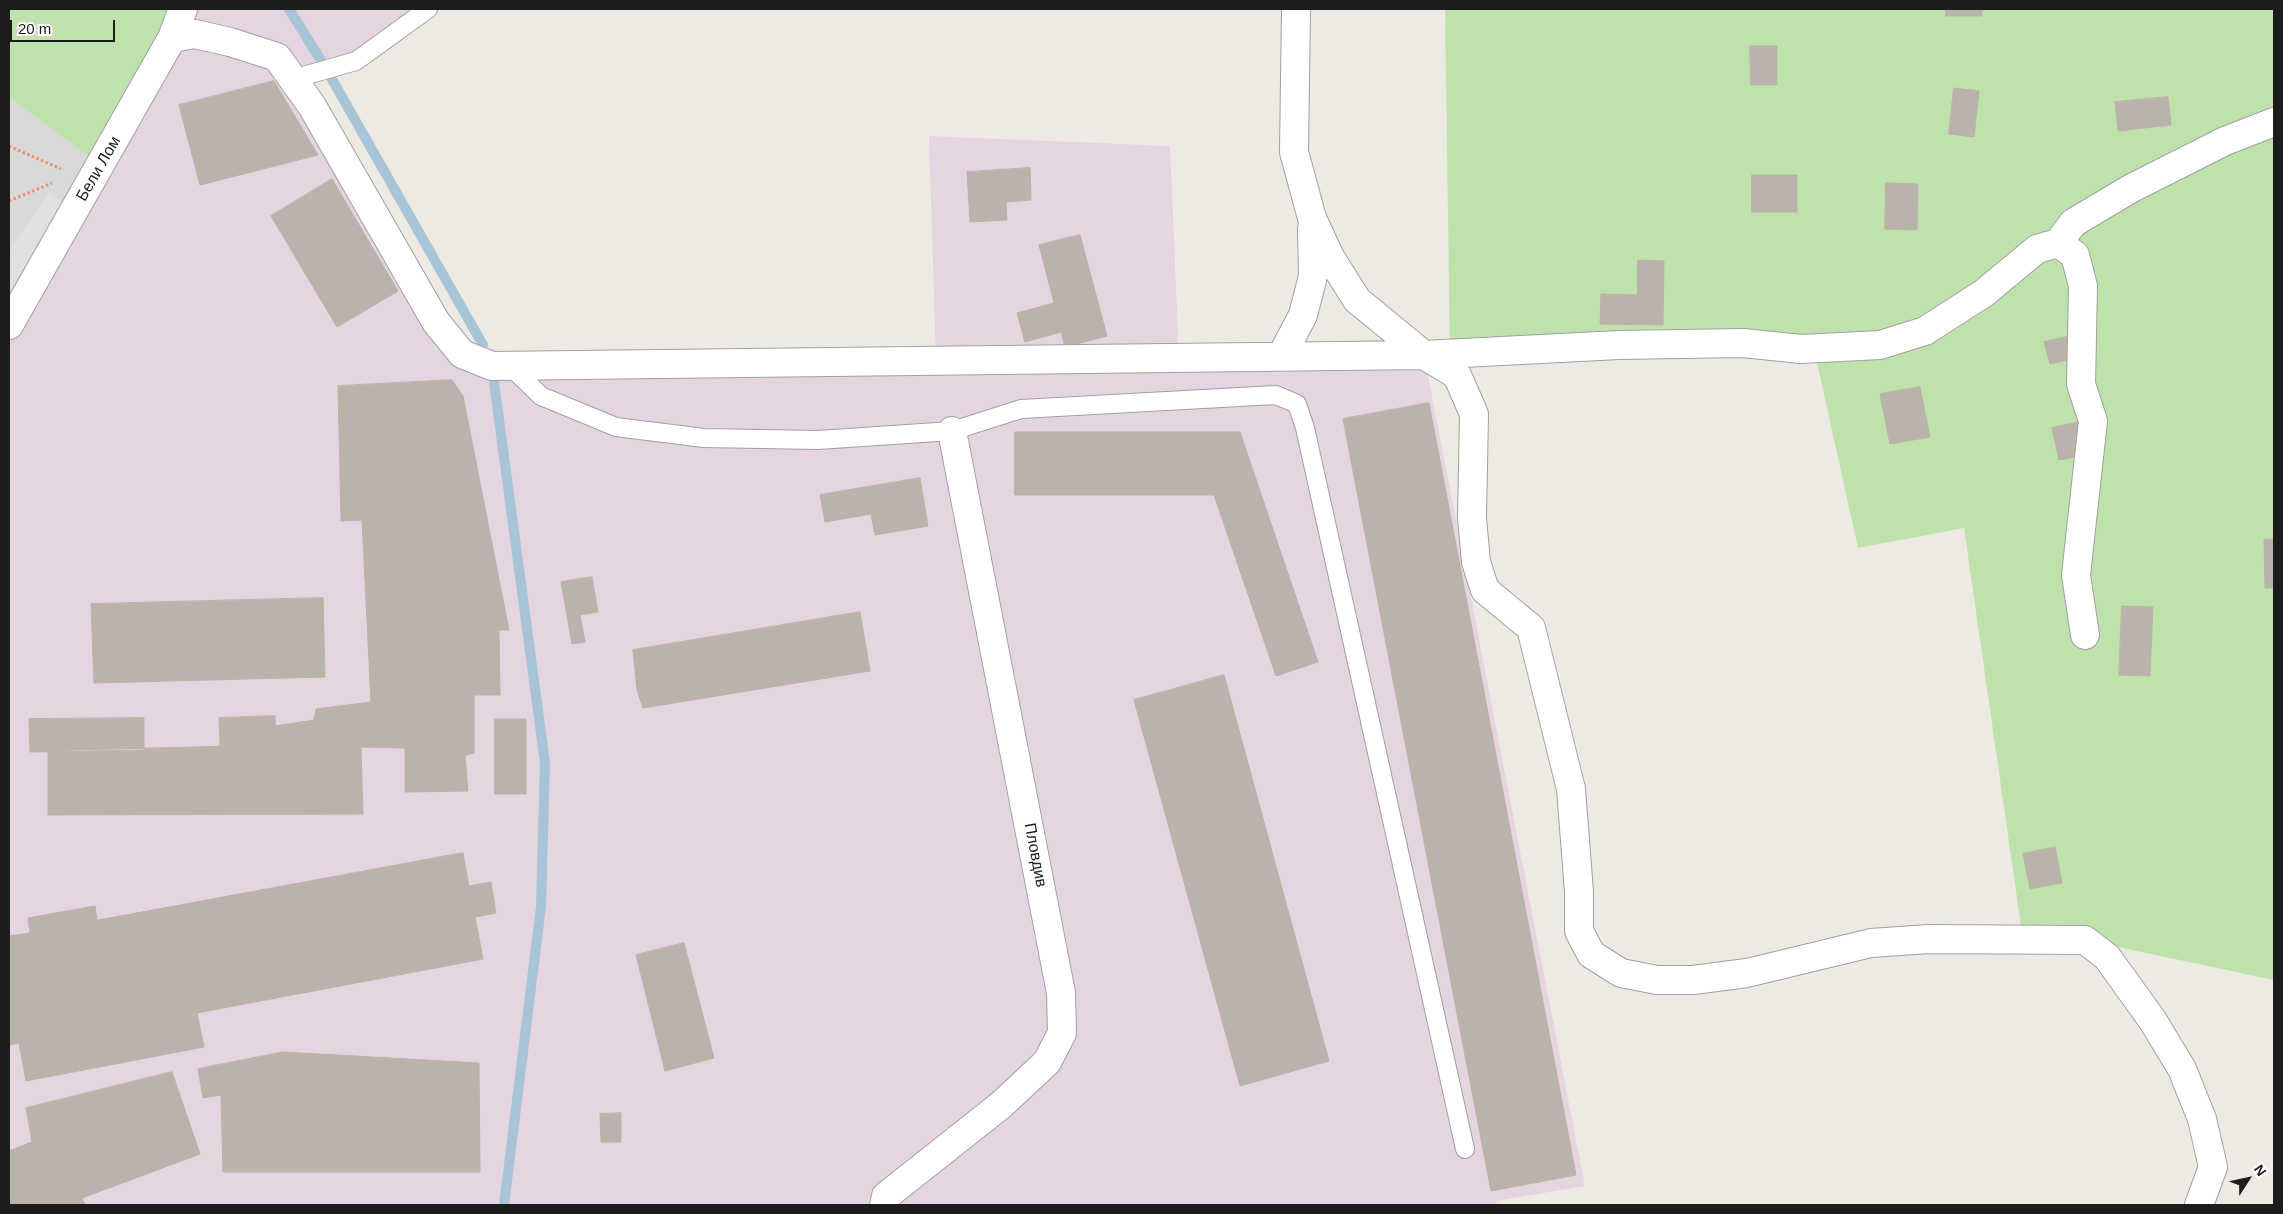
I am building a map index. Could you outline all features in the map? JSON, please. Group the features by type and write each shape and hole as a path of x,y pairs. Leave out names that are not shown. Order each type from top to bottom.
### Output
{"street":[{"name":"Бели Лом","path":"9,325 172,38 183,9"},
{"path":"1296,9 1294,152 1312,218 1330,257 1358,300 1424,355 1457,375 1474,414 1472,518 1476,562 1485,590 1531,628 1572,789 1579,892 1579,931 1591,954 1621,972 1657,980 1693,980 1747,973 1871,943 1929,939 2085,940 2107,957 2153,1020 2182,1068 2202,1119 2213,1167 2199,1205"},
{"path":"172,38 195,34 230,42 277,57 312,106 436,322 462,354 492,366 1424,355 1628,345 1742,343 1801,349 1880,345 1925,331 1984,293 2037,249 2058,243 2073,223 2130,188 2225,141 2274,122"},
{"path":"1282,356 1303,316 1313,276 1312,218"},
{"path":"2058,243 2076,254 2083,286 2081,384 2093,421 2076,575 2085,635"},
{"name":"Пловдив","path":"884,1205 886,1196 1000,1105 1047,1062 1062,1033 1061,993 952,431"}],"lane":[{"path":"293,79 356,61 428,9"},
{"path":"510,366 541,396 616,427 704,438 818,440 952,431 1021,409 1276,395 1297,404 1305,428 1465,1149"}],"path":[{"path":"9,146 65,172"},
{"path":"9,201 55,182"}],"shaded area":[{"path":"185,9 428,9 356,61 293,79 462,354 936,362 929,136 1170,146 1179,359 1424,355 1585,1186 1496,1201 1497,1205 9,1205 9,324"},
{"path":"9,97 101,166 9,325"},
{"path":"50,192 65,204 9,291 9,250"}],"green space":[{"path":"9,9 183,9 101,166 9,97"},
{"path":"1445,9 2274,9 2274,980 2085,940 2023,940 1964,528 1858,548 1814,349 1450,354"}],"building":[{"path":"1946,9 1982,9 1982,16 1946,16"},
{"path":"1750,46 1777,46 1777,85 1751,85"},
{"path":"274,81 318,155 200,185 179,105"},
{"path":"1954,88 1979,91 1974,137 1949,134"},
{"path":"2168,97 2171,125 2118,131 2115,102"},
{"path":"1030,168 1031,200 1006,202 1007,220 970,222 967,172"},
{"path":"1752,175 1797,175 1797,212 1752,212"},
{"path":"332,179 398,291 337,327 271,216"},
{"path":"1886,183 1918,184 1917,230 1885,229"},
{"path":"1080,235 1107,336 1065,347 1061,332 1025,342 1017,313 1054,303 1039,245"},
{"path":"1638,260 1664,261 1663,325 1600,324 1601,294 1637,295"},
{"path":"2067,337 2072,359 2050,364 2044,342"},
{"path":"452,380 463,396 509,630 499,630 500,695 474,695 474,753 465,755 468,791 405,792 405,748 276,745 275,726 314,720 316,709 371,702 362,520 341,521 338,386"},
{"path":"1920,387 1930,437 1890,444 1880,394"},
{"path":"1429,403 1576,1175 1491,1191 1343,419"},
{"path":"2079,422 2086,455 2059,460 2052,428"},
{"path":"1015,432 1240,432 1318,662 1276,676 1214,495 1015,495"},
{"path":"920,478 928,526 875,535 871,514 825,522 820,495"},
{"path":"2274,539 2274,588 2265,588 2264,540"},
{"path":"592,577 598,612 580,615 585,642 572,644 561,582"},
{"path":"323,598 325,677 94,683 91,604"},
{"path":"2122,606 2153,607 2150,676 2119,675"},
{"path":"860,612 870,671 643,708 637,690 633,650"},
{"path":"1224,675 1329,1061 1240,1086 1134,700"},
{"path":"275,716 276,745 220,747 219,718"},
{"path":"144,718 144,750 30,752 29,719"},
{"path":"495,719 526,719 526,794 495,794"},
{"path":"276,745 361,747 363,814 48,815 48,751"},
{"path":"2055,847 2062,883 2030,889 2023,854"},
{"path":"463,853 469,886 491,882 496,913 475,917 483,959 197,1013 204,1047 26,1081 19,1043 9,1045 9,936 30,933 28,918 95,906 97,920"},
{"path":"684,943 714,1058 665,1071 636,955"},
{"path":"283,1052 479,1063 480,1172 223,1172 221,1095 203,1098 198,1069"},
{"path":"172,1072 200,1154 82,1198 85,1205 11,1205 9,1198 9,1151 32,1142 26,1108"},
{"path":"621,1113 621,1142 601,1142 600,1114"}],"waterway":[{"path":"289,9 325,67 483,345"},
{"path":"494,382 545,763 541,907 504,1205"}]}
